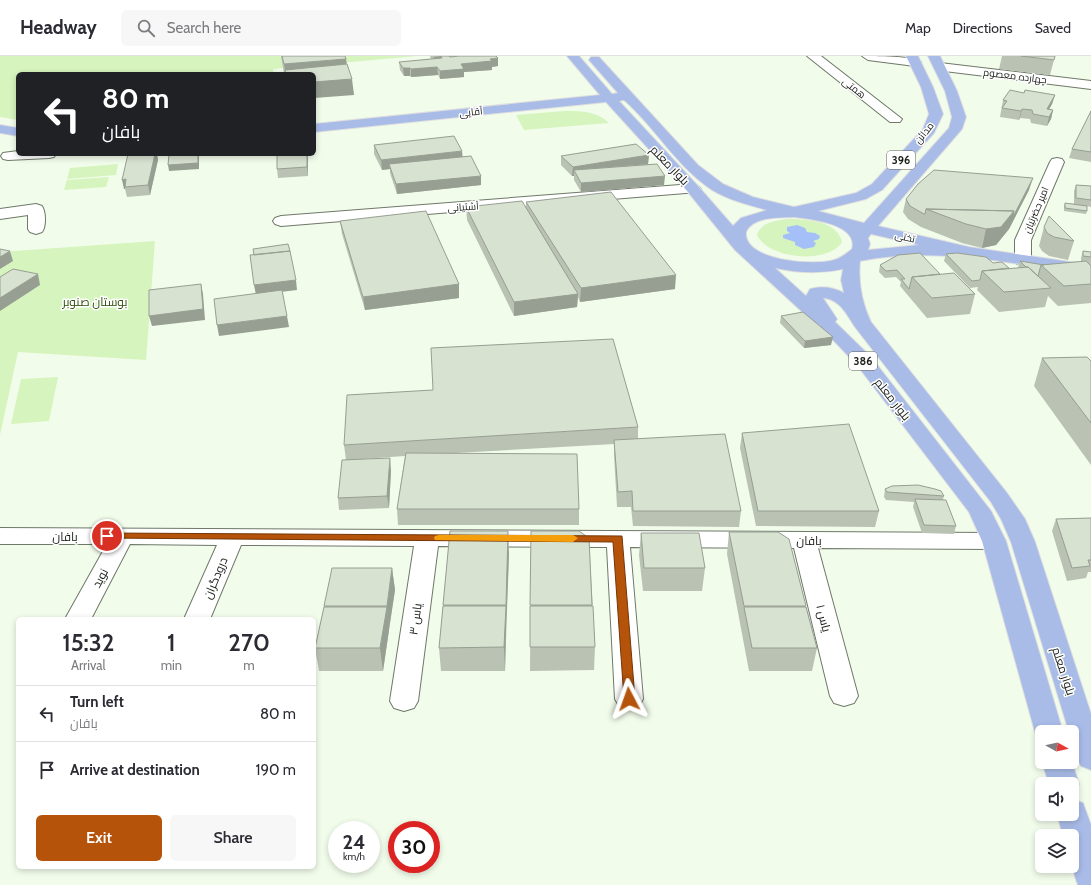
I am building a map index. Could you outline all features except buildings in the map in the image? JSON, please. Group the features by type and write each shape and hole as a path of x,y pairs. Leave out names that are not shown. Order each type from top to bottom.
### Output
{"main road":[{"name":"بلوار معلم","path":"573,56 693,168 718,187 748,200 794,212"},
{"name":"بلوار معلم","path":"591,56 628,120 693,189 742,246 842,338 864,361 980,511 994,540 1047,725"},
{"name":"مدائن","path":"794,212 861,196 877,187 929,130 936,114 927,87 914,59"},
{"name":"مدائن","path":"863,233 955,129 959,117 951,91 937,62"},
{"name":"آقایی","path":"316,122 580,94 613,92"},
{"name":"آقایی","path":"316,128 552,103 613,92"},
{"path":"552,103 592,107 628,120"},
{"path":"0,123 16,126"},
{"path":"0,129 16,132"},
{"path":"742,246 737,237 739,228 747,221 760,216 794,212 827,217 863,233 862,245 859,252 852,258"},
{"path":"881,212 888,223 904,235 917,240"},
{"name":"تختی","path":"863,233 917,240 969,252"},
{"name":"تختی","path":"742,246 762,259 793,266 827,266 852,258 880,252 919,249 994,255 1091,270"},
{"name":"بلوار معلم","path":"852,258 850,280 857,312 862,323 999,498 1013,519 1023,542 1091,758"},
{"path":"842,338 814,298 816,293 827,292 836,294 857,312"},
{"path":"1075,821 1091,878"}],"street":[{"name":"همتی","path":"813,56 895,119"},
{"path":"868,56 914,59"},
{"name":"چهارده معصوم","path":"937,62 1091,85"},
{"name":"امیر حضرتیان","path":"1023,260 1023,240 1057,162"},
{"name":"آشتیانی","path":"281,221 693,189"},
{"path":"0,214 36,209 36,229"},
{"path":"994,255 1018,277"},
{"path":"1073,267 1091,285"},
{"name":"بافان","path":"4,541 123,536 994,540"},
{"name":"نوید","path":"79,617 123,536"},
{"name":"درودگران","path":"198,617 232,537"},
{"name":"یاس ۳","path":"404,701 426,538"},
{"path":"618,539 629,699"},
{"name":"یاس ۱","path":"804,540 844,696"}],"green space":[{"path":"0,56 418,56 273,69 274,72 16,72 16,120 0,117"},
{"path":"564,111 594,114 609,123 524,130 516,115"},
{"path":"118,164 116,175 67,179 70,168"},
{"path":"109,177 106,187 64,190 67,180"},
{"path":"787,219 811,220 827,225 834,229 842,242 835,249 824,254 798,256 785,254 773,249 763,243 757,235 765,225"},
{"name":"بوستان صنوبر","path":"155,241 146,360 18,352 0,435 0,252"},
{"path":"58,377 49,421 11,424 21,379"}],"water":[{"path":"797,225 805,228 807,232 815,233 820,236 819,239 813,241 816,243 814,247 804,249 795,245 795,242 783,238 783,235 790,233 787,231 787,227"}],"slow traffic":[{"path":"439,538 573,538"}],"route":[{"path":"107,536 618,539 629,699"}]}
